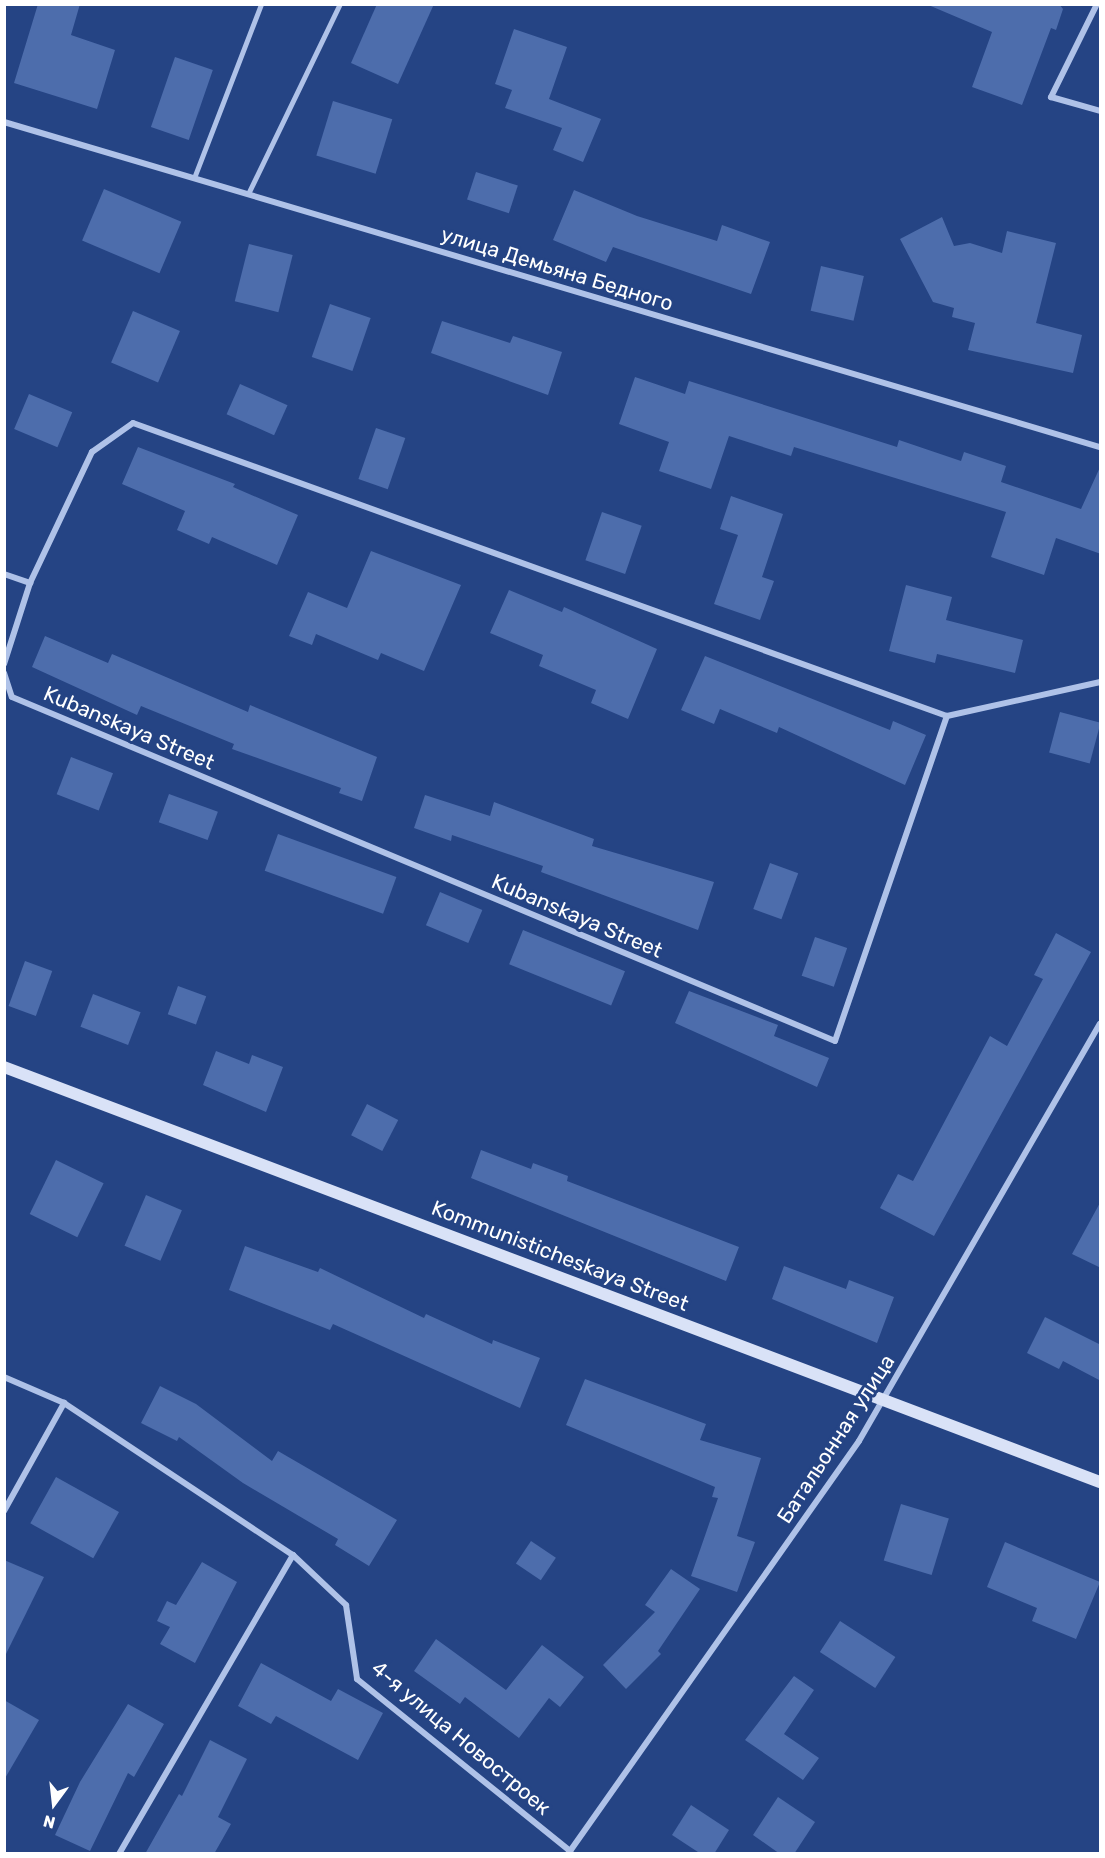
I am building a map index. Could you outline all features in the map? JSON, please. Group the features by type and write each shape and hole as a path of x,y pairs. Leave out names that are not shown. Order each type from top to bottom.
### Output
{"main road":[{"name":"Kommunisticheskaya Street","path":"4,1067 1101,1482"}],"street":[{"path":"1097,4 1051,97 1101,111"},
{"name":"улица Демьяна Бедного","path":"4,122 1101,447"},
{"path":"4,664 30,584 92,452 133,423 947,716 1101,682"},
{"path":"4,574 30,584"},
{"name":"Kubanskaya Street","path":"4,673 12,697 836,1041 947,716"},
{"name":"Батальонная улица","path":"569,1852 885,1399 1101,1023"},
{"name":"4-я улица Новостроек","path":"4,1377 64,1403 293,1555 346,1605 357,1679 569,1852"},
{"path":"4,1511 64,1403"},
{"path":"119,1854 293,1555"}],"lane":[{"path":"194,178 261,4"},
{"path":"248,194 340,4"}],"building":[{"path":"38,4 80,4 71,35 115,50 97,109 14,83"},
{"path":"377,4 434,4 398,84 351,63"},
{"path":"926,4 1059,4 1063,9 1056,30 1051,28 1022,105 972,87 992,32"},
{"path":"514,29 567,47 549,99 601,119 583,162 553,150 562,128 505,108 512,90 495,84"},
{"path":"175,57 213,70 189,140 151,127"},
{"path":"333,101 392,119 376,174 316,156"},
{"path":"476,172 518,186 509,213 467,200"},
{"path":"104,189 181,222 159,273 82,241"},
{"path":"574,190 637,216 717,241 722,225 770,242 751,294 613,247 606,262 553,240"},
{"path":"942,217 954,246 970,243 1002,253 1007,231 1056,243 1036,323 1082,335 1073,373 968,350 975,323 952,317 954,308 933,302 900,239"},
{"path":"249,244 293,255 278,312 235,301"},
{"path":"821,266 864,276 854,321 811,311"},
{"path":"330,304 371,318 352,371 312,357"},
{"path":"133,311 180,331 158,382 111,363"},
{"path":"442,321 510,343 513,336 562,352 548,395 431,353"},
{"path":"635,377 685,394 689,381 897,447 899,440 961,461 964,452 1006,466 1001,482 1081,509 1101,465 1101,554 1056,538 1044,575 991,557 1006,512 794,447 791,456 729,436 711,489 659,471 669,442 619,424"},
{"path":"240,384 288,405 274,435 227,414"},
{"path":"29,394 72,412 57,447 14,429"},
{"path":"376,428 405,438 388,489 358,479"},
{"path":"138,447 235,484 233,487 298,515 277,565 212,537 209,544 177,530 185,511 122,484"},
{"path":"731,496 783,514 762,577 774,581 760,620 714,604 738,535 720,529"},
{"path":"602,512 642,526 625,574 585,560"},
{"path":"371,551 461,585 424,671 381,653 378,660 316,634 312,645 289,636 308,592 347,608"},
{"path":"906,585 952,597 946,620 1023,640 1015,673 937,654 935,663 889,651"},
{"path":"509,590 562,612 564,607 657,649 628,719 591,703 596,690 539,666 543,655 490,633"},
{"path":"45,636 108,663 112,654 248,712 250,705 377,757 362,801 339,793 341,788 232,749 234,744 141,706 137,715 32,667"},
{"path":"705,656 890,730 893,721 926,735 905,785 779,727 777,733 720,709 714,724 681,710"},
{"path":"1060,712 1100,723 1090,763 1049,753"},
{"path":"71,757 113,773 99,810 57,794"},
{"path":"169,794 218,812 208,840 159,822"},
{"path":"425,795 490,816 494,802 594,839 592,846 714,882 698,930 541,872 543,866 452,835 451,841 414,828"},
{"path":"278,834 396,877 383,914 265,871"},
{"path":"770,863 798,873 781,919 753,909"},
{"path":"440,892 482,910 468,943 426,925"},
{"path":"523,930 625,971 611,1006 509,964"},
{"path":"1056,933 1091,952 934,1236 880,1208 898,1174 913,1181 990,1036 1007,1046 1043,979 1034,975"},
{"path":"815,937 847,948 834,987 802,976"},
{"path":"25,961 52,971 36,1016 9,1006"},
{"path":"178,986 206,996 196,1024 168,1014"},
{"path":"689,991 778,1025 774,1036 829,1058 817,1087 675,1023"},
{"path":"93,994 141,1012 128,1045 80,1027"},
{"path":"216,1051 249,1064 252,1055 283,1067 266,1112 203,1085"},
{"path":"367,1104 398,1120 382,1151 351,1135"},
{"path":"481,1150 531,1169 533,1163 568,1176 567,1181 739,1247 726,1281 471,1178"},
{"path":"56,1160 104,1183 77,1237 30,1214"},
{"path":"146,1195 182,1210 160,1261 125,1246"},
{"path":"1101,1201 1101,1268 1072,1254"},
{"path":"245,1246 318,1272 320,1268 424,1318 426,1314 492,1344 493,1340 540,1358 520,1408 333,1324 330,1330 229,1290"},
{"path":"784,1266 846,1289 849,1280 894,1297 877,1343 772,1299"},
{"path":"1045,1317 1101,1345 1101,1381 1063,1361 1059,1369 1027,1353"},
{"path":"585,1379 706,1424 700,1440 761,1458 737,1536 755,1542 737,1592 691,1576 718,1498 712,1497 715,1487 566,1425"},
{"path":"160,1386 196,1404 272,1461 278,1451 397,1520 369,1566 335,1545 338,1539 243,1483 179,1437 177,1441 141,1423"},
{"path":"56,1477 119,1512 93,1558 30,1523"},
{"path":"901,1504 949,1519 932,1575 884,1560"},
{"path":"531,1541 556,1558 541,1580 516,1563"},
{"path":"1005,1542 1100,1582 1076,1639 1032,1621 1037,1608 987,1587"},
{"path":"4,1560 44,1577 4,1658"},
{"path":"202,1562 237,1582 195,1663 160,1644 170,1627 157,1621 167,1601 176,1605"},
{"path":"671,1569 700,1589 658,1651 661,1654 626,1689 603,1665 655,1612 645,1605"},
{"path":"840,1621 895,1657 875,1688 820,1652"},
{"path":"436,1639 506,1690 542,1645 584,1677 560,1707 549,1698 519,1738 465,1697 460,1704 414,1671"},
{"path":"261,1663 331,1701 338,1689 383,1713 358,1760 276,1716 271,1724 238,1706"},
{"path":"794,1676 814,1690 784,1734 819,1758 803,1780 745,1740"},
{"path":"4,1700 39,1720 4,1780"},
{"path":"128,1704 164,1724 134,1777 128,1773 90,1851 55,1835 80,1782"},
{"path":"210,1740 247,1759 218,1817 231,1824 214,1854 145,1854 179,1794 182,1796"},
{"path":"778,1797 815,1822 794,1854 780,1854 753,1835"},
{"path":"691,1805 729,1830 714,1854 701,1854 672,1835"}]}
